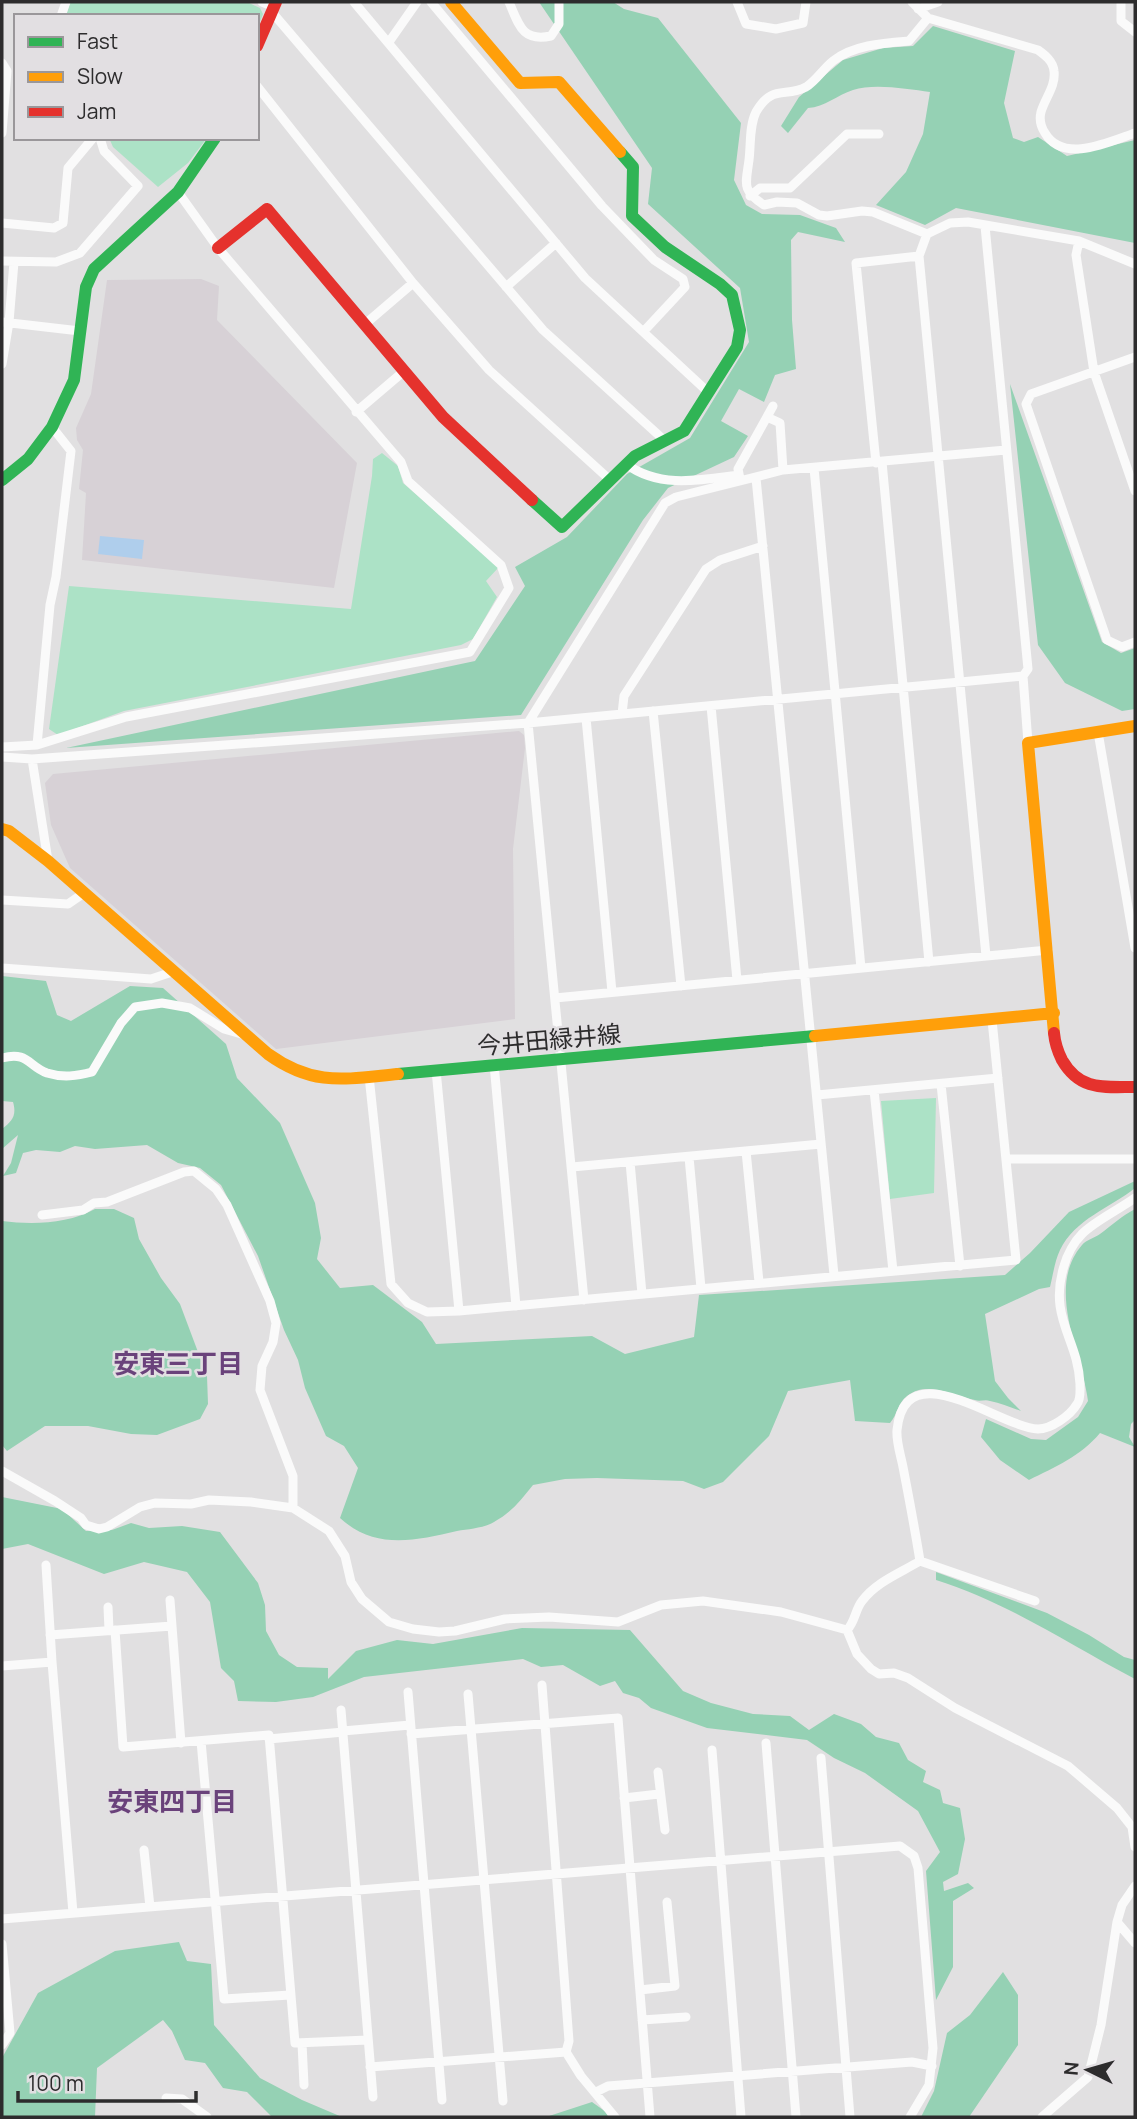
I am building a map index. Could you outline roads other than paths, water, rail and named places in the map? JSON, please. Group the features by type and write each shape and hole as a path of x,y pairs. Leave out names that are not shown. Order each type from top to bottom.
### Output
{"street":[{"path":"354,2 585,278 708,392"},
{"path":"388,42 417,2"},
{"path":"431,2 602,206 654,260 683,279 685,287 644,331"},
{"path":"218,248 267,209 443,417 562,527 635,456 684,431 737,347 740,330 732,295 665,247 632,216 634,167 559,82 520,83 451,2"},
{"path":"509,2 519,26 528,35 538,38 551,36 559,24 559,2"},
{"path":"737,2 746,24 776,29 803,23 806,2"},
{"path":"915,6 938,2"},
{"path":"1121,2 1121,21 1135,32"},
{"path":"271,5 543,330 664,440"},
{"path":"259,40 271,5"},
{"path":"915,6 928,18 1038,50 1048,58 1054,69 1053,82 1041,114 1041,127 1048,138 1062,149 1074,150 1135,133"},
{"path":"928,18 909,41 877,44 841,54 824,68 810,85 796,92 781,91 768,98 756,113 752,124 744,182 750,196 764,205 777,202 797,203 820,215 873,212 927,234 957,221 1079,241 1135,264"},
{"path":"2,63 6,71 2,133"},
{"path":"259,89 413,283 489,370 609,479"},
{"path":"750,196 760,188 790,188 846,134 879,134"},
{"path":"2,223 54,228 63,223 68,168 91,140"},
{"path":"2,261 56,262 80,253 138,186 104,151 101,140"},
{"path":"2,480 28,459 52,427 74,380 86,287 94,269 177,192 214,140"},
{"path":"2,747 37,745 126,717 470,652 509,588 501,565 408,481 401,462 218,248 177,192"},
{"path":"985,226 1028,668 1023,676 1055,1048 1069,1072 1083,1083 1102,1087 1135,1087"},
{"path":"927,234 919,257 986,956"},
{"path":"1079,241 1076,255 1094,372 1135,491"},
{"path":"506,287 556,243"},
{"path":"919,257 856,263 879,463 929,962"},
{"path":"2,364 14,262"},
{"path":"364,325 413,283"},
{"path":"6,322 80,331"},
{"path":"1135,357 1031,394 1026,404 1107,640 1122,647 1135,642"},
{"path":"356,412 403,372"},
{"path":"740,479 738,469 773,406"},
{"path":"767,416 780,424 783,470"},
{"path":"37,745 50,605 56,577 71,451 52,427"},
{"path":"626,464 637,472 682,483 756,478 783,470 1006,450"},
{"path":"814,468 861,968"},
{"path":"756,478 834,1275"},
{"path":"584,1300 528,723 665,503 676,497 740,479"},
{"path":"622,714 624,696 706,569 720,560 763,546"},
{"path":"2,757 32,760 528,723 1023,676"},
{"path":"711,706 737,980"},
{"path":"653,711 681,986"},
{"path":"586,718 612,992"},
{"path":"1028,743 1135,726"},
{"path":"1098,732 1135,948"},
{"path":"32,760 48,862"},
{"name":"今井田緑井線","path":"2,829 9,831 48,862 286,1067 307,1076 331,1080 1054,1013"},
{"path":"2,900 68,904 84,893"},
{"path":"555,998 1048,950"},
{"path":"2,968 151,979 175,971"},
{"path":"2,1058 11,1055 25,1057 46,1073 70,1077 92,1072 121,1023 135,1007 162,1003 190,1008 224,1029 250,1036"},
{"path":"369,1076 391,1284 408,1303 427,1312 584,1300 1016,1260 992,1020"},
{"path":"494,1064 516,1306"},
{"path":"436,1070 459,1311"},
{"path":"817,1096 998,1079"},
{"path":"941,1084 960,1266"},
{"path":"874,1090 893,1271"},
{"path":"572,1167 821,1144"},
{"path":"746,1152 759,1282"},
{"path":"689,1157 701,1288"},
{"path":"1007,1159 1135,1159"},
{"path":"630,1163 642,1294"},
{"path":"42,1215 83,1210 94,1203 107,1202 184,1172 194,1171 216,1189 227,1205 254,1262 276,1323 273,1342 262,1366 260,1390 293,1476 293,1508"},
{"path":"920,1561 897,1432 903,1408 915,1396 925,1393 982,1407 1002,1418 1031,1428 1052,1426 1065,1416 1078,1404 1080,1391 1079,1374 1058,1307 1059,1281 1067,1256 1082,1233 1135,1198"},
{"path":"4,1474 73,1512 86,1525 99,1529 140,1507 155,1503 191,1504 209,1500 293,1508 329,1531 345,1556 351,1582 362,1599 389,1622 412,1629 456,1631 505,1619 549,1617 618,1622 661,1605 703,1601 781,1612 847,1630"},
{"path":"847,1630 852,1625 856,1609 866,1596 886,1580 920,1561 1035,1601"},
{"path":"46,1565 73,1913"},
{"path":"170,1600 181,1743"},
{"path":"108,1607 122,1747 269,1735 295,2043 368,2040"},
{"path":"51,1634 172,1626"},
{"path":"847,1630 857,1654 879,1674 894,1673 908,1678 955,1707 1068,1766 1117,1808 1132,1827 1135,1847"},
{"path":"2,1666 52,1662"},
{"path":"542,1685 569,2041 566,2052 581,2076 615,2117"},
{"path":"408,1692 442,2099"},
{"path":"468,1694 503,2101"},
{"path":"341,1710 373,2097"},
{"path":"269,1739 343,1732 471,1730 618,1718 650,2117"},
{"path":"201,1741 224,1999 290,1995"},
{"path":"766,1742 796,2117"},
{"path":"712,1751 741,2117"},
{"path":"821,1758 850,2117"},
{"path":"657,1772 665,1830"},
{"path":"624,1798 659,1794"},
{"path":"2,1919 900,1846 915,1856 918,1868 933,2048 929,2085 910,2117"},
{"path":"144,1850 150,1907"},
{"path":"1042,2117 1088,2077 1101,2025 1117,1922 1122,1905 1135,1886"},
{"path":"640,1990 675,1986 667,1902"},
{"path":"1117,1922 1135,1943"},
{"path":"2,1944 10,2033 2,2045"},
{"path":"642,2020 686,2017"},
{"path":"302,2043 304,2085"},
{"path":"370,2067 566,2052"},
{"path":"596,2092 608,2086 793,2070 912,2062 932,2066"},
{"path":"166,2098 183,2099 206,2117"}],"water":[{"path":"100,536 144,540 142,559 98,554"}],"district":[{"name":"安東三丁目","path":"178,1363"},
{"name":"安東四丁目","path":"172,1801"}]}
